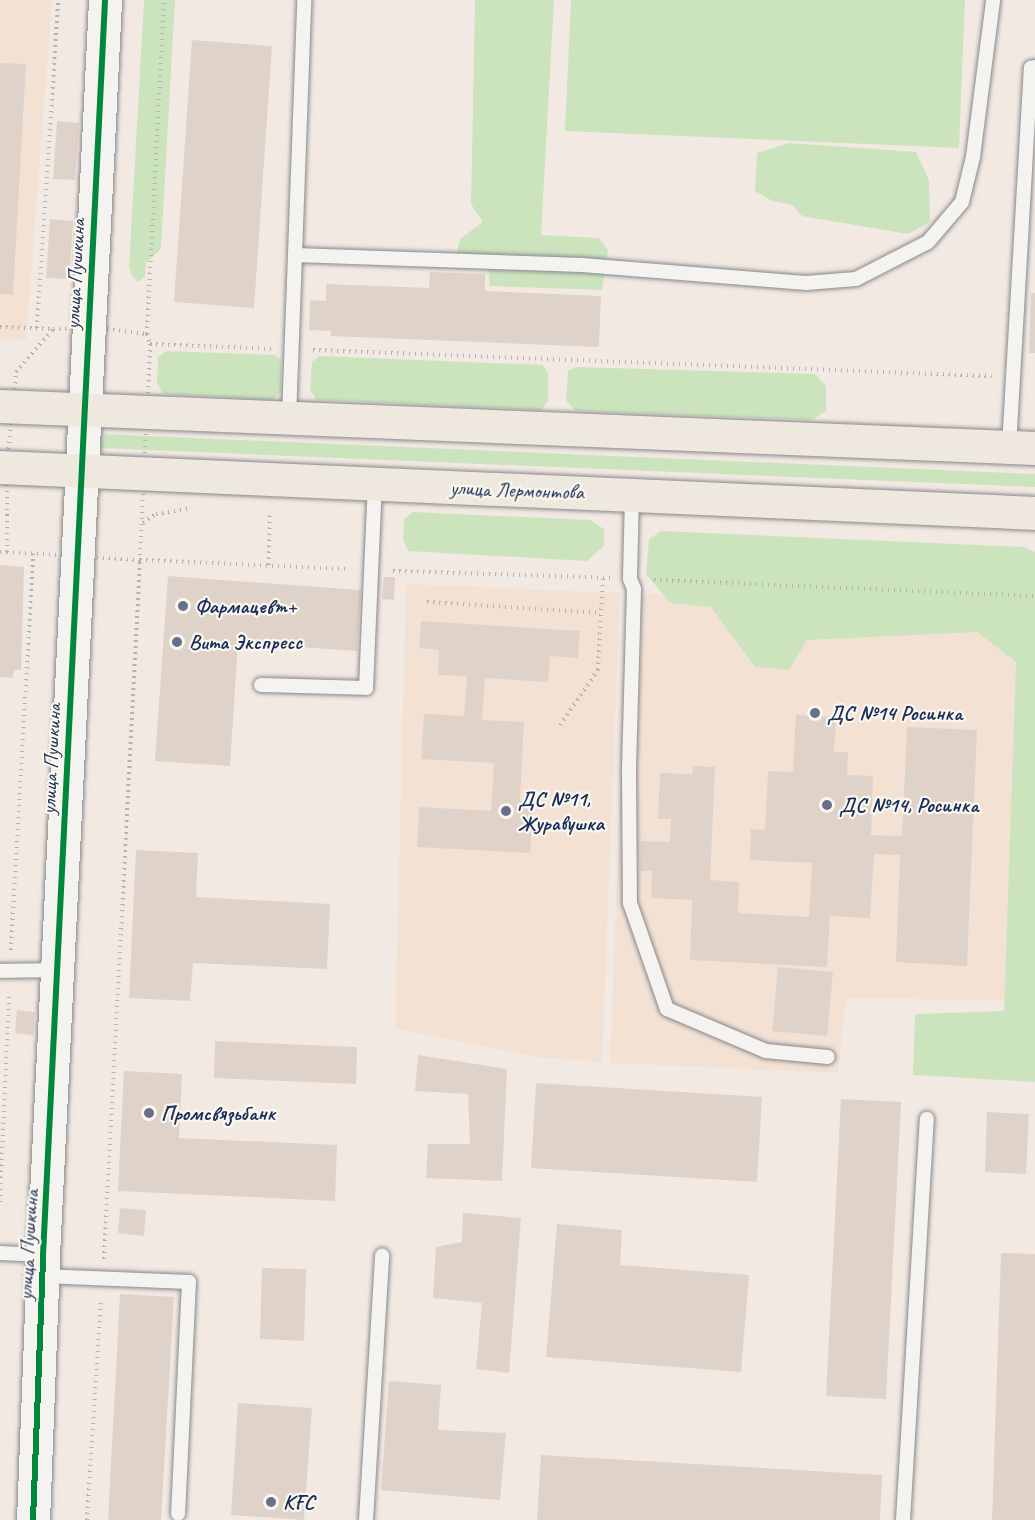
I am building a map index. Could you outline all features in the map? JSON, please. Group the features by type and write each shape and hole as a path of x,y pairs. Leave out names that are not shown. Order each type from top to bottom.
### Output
{"main road":[{"path":"0,406 1022,448"},
{"name":"улица Лермонтова","path":"0,467 1035,513"}],"street":[{"name":"улица Пушкина","path":"33,1520 57,970 105,0"}],"lane":[{"path":"289,418 304,0"},
{"path":"295,255 582,266 806,284 856,279 928,242 962,202 974,157 993,0"},
{"path":"1022,448 1012,376 1031,68 1035,68"},
{"path":"261,685 366,688 373,571 375,484"},
{"path":"632,495 630,579 634,589 629,770 630,903 667,1009 766,1051 828,1057"},
{"path":"5,971 57,970"},
{"path":"903,1520 927,1119"},
{"path":"0,1253 43,1266 103,1278 189,1282 178,1514"},
{"path":"366,1520 382,1255"}],"path":[{"path":"37,328 58,0"},
{"path":"147,334 164,0"},
{"path":"0,327 53,329"},
{"path":"150,344 1012,376"},
{"path":"142,524 156,514 193,508"},
{"path":"259,512 281,513"},
{"path":"269,565 270,512"},
{"path":"0,552 7,552"},
{"path":"0,1202 5,971 33,554"},
{"path":"87,1520 103,1278 140,560 1035,596"},
{"path":"561,725 598,670 603,577"},
{"path":"427,602 601,613"}],"shaded area":[{"path":"0,0 52,0 26,340 0,339"},
{"name":"ДС №11, Журавушка","path":"406,584 620,593 602,1062 541,1058 395,1029"},
{"name":"ДС №14, Росинка","path":"627,593 1035,613 1035,1001 846,998 838,1073 610,1063"}],"green space":[{"path":"144,0 175,0 161,249 146,263 145,277 138,282 132,276 129,268"},
{"path":"475,0 554,0 541,235 599,238 608,250 602,290 490,286 488,269 453,268 460,239 483,222 471,204"},
{"path":"571,0 965,0 959,148 565,131"},
{"path":"789,143 916,152 929,180 930,222 908,234 802,216 792,205 772,201 755,191 757,153"},
{"path":"166,351 275,355 281,360 281,391 273,400 163,394 157,382 158,357"},
{"path":"319,356 543,365 548,373 548,401 541,410 316,400 310,389 312,362"},
{"path":"577,367 815,374 826,386 826,411 812,420 575,411 566,400 568,371"},
{"path":"100,434 1035,474 1035,487 99,448"},
{"path":"413,512 590,520 604,529 604,546 587,561 408,551 403,540 404,519"},
{"path":"661,531 1025,547 1035,552 1035,1082 913,1075 915,1014 1004,1011 1016,662 977,632 807,640 789,670 755,667 711,607 670,603 646,574 649,539"}],"building":[{"path":"192,40 272,46 254,308 174,302"},
{"path":"0,63 26,64 13,295 0,294"},
{"path":"57,121 79,123 75,180 53,179"},
{"path":"50,219 73,221 69,279 46,278"},
{"path":"430,272 485,274 485,291 601,296 599,347 331,336 331,331 309,330 310,300 326,301 326,284 429,288"},
{"path":"1031,293 1035,293 1035,353 1029,353"},
{"path":"0,565 24,567 21,670 14,670 13,678 0,677"},
{"path":"168,576 361,590 357,651 238,643 230,766 155,761"},
{"path":"384,577 395,577 394,600 382,599"},
{"path":"421,621 580,631 578,658 550,656 548,682 485,678 482,720 524,722 520,801 533,801 530,853 417,847 419,807 491,811 494,763 421,759 424,714 464,716 467,676 438,675 439,650 419,648"},
{"name":"ДС №14, Росинка","path":"796,715 836,717 834,752 848,752 847,775 873,776 871,835 902,836 907,727 977,730 967,966 896,962 900,855 874,854 870,918 830,916 827,967 690,960 692,900 651,898 652,871 640,871 641,841 670,842 671,819 658,819 660,773 692,774 693,766 715,767 710,880 739,882 738,913 809,917 812,863 750,860 751,829 765,830 768,771 793,772"},
{"path":"136,850 198,853 196,897 330,904 327,969 193,963 190,1001 129,998"},
{"path":"778,967 833,972 827,1036 772,1031"},
{"path":"17,1010 35,1012 33,1035 15,1033"},
{"path":"215,1041 357,1047 356,1084 214,1078"},
{"path":"418,1055 507,1069 502,1181 426,1178 428,1144 470,1144 468,1094 415,1091"},
{"path":"124,1071 182,1074 179,1138 337,1145 335,1201 118,1191"},
{"path":"536,1083 762,1097 757,1182 531,1168"},
{"path":"841,1099 901,1102 886,1399 826,1396"},
{"path":"987,1112 1029,1114 1026,1174 985,1172"},
{"path":"120,1208 146,1210 144,1236 118,1233"},
{"path":"463,1213 521,1218 509,1373 476,1369 482,1303 433,1298 436,1247 462,1242"},
{"path":"557,1224 622,1230 620,1265 749,1275 741,1372 546,1357"},
{"path":"1001,1253 1035,1254 1035,1520 992,1520"},
{"path":"262,1268 306,1269 304,1341 260,1339"},
{"path":"120,1294 174,1297 161,1520 108,1520"},
{"path":"389,1381 441,1385 438,1430 506,1433 500,1500 381,1490"},
{"path":"238,1403 312,1408 304,1520 231,1515"},
{"path":"541,1455 882,1475 880,1520 537,1520"}],"cycle path":[{"path":"33,1520 43,1255 105,0"}],"place":[{"name":"Фармацевт+","path":"183,606"},
{"name":"Вита Экспресс","path":"177,642"},
{"name":"ДС №14 Росинка","path":"815,713"},
{"name":"ДС №14, Росинка","path":"827,805"},
{"name":"ДС №11, Журавушка","path":"506,811"},
{"name":"Промсвязьбанк","path":"149,1113"},
{"name":"KFC","path":"271,1502"}]}
